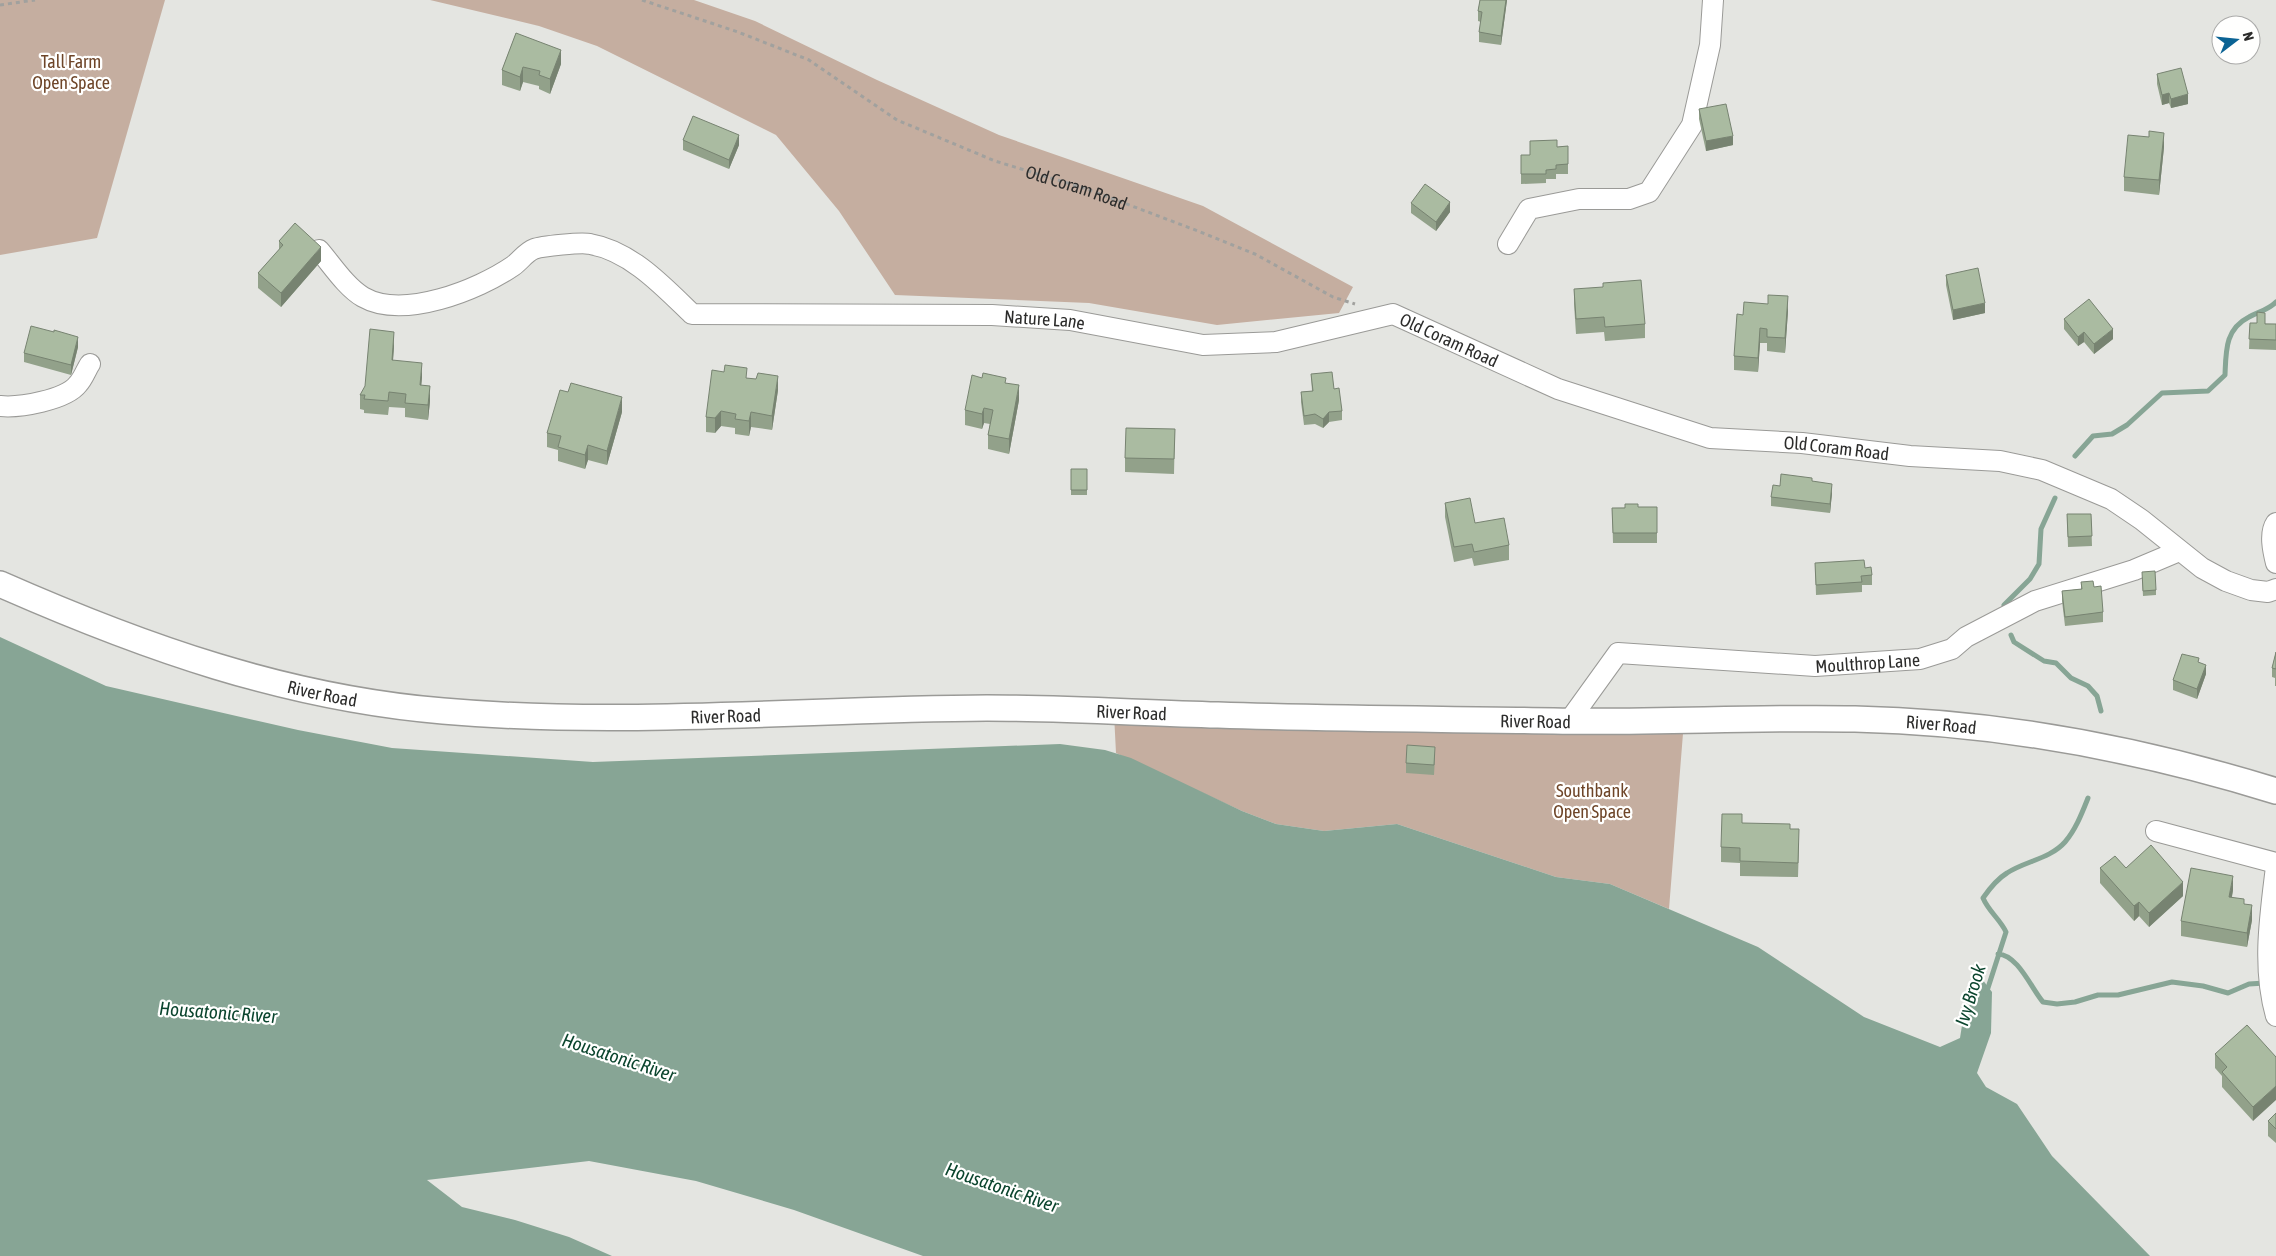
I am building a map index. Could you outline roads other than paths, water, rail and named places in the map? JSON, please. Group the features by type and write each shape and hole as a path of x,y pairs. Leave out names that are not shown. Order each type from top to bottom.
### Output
{"main road":[{"name":"River Road","path":"0,584 86,622 178,656 242,675 344,698 438,711 522,716 612,718 989,708 1226,716 1569,721 1858,719 1954,725 2044,736 2103,746 2168,760 2276,791"}],"street":[{"path":"1508,244 1529,209 1579,198 1629,199 1650,192 1692,124 1710,45 1713,0"},
{"name":"Nature Lane","path":"319,250 361,296 378,304 403,306 435,300 473,286 513,266 534,249 590,244 624,256 662,285 692,314 1001,316 1070,320 1203,345 1276,342 1393,314"},
{"name":"Old Coram Road","path":"1393,314 1560,390 1710,438 1802,443 1910,456 2000,462 2042,470 2110,499 2142,520 2179,551 2226,581 2252,590 2268,592 2276,589"},
{"path":"0,406 23,406 62,396 78,386 90,364"},
{"path":"2276,522 2274,526 2273,548 2276,563"},
{"name":"Moulthrop Lane","path":"1569,721 1618,653 1815,666 1920,659 1952,649 1966,637 2035,601 2073,587 2134,570 2179,551"},
{"path":"2156,831 2276,863"},
{"path":"2276,867 2268,949 2269,993 2276,1016"}],"water":[{"name":"Housatonic River","path":"0,637 106,686 298,730 392,748 593,762 1060,744 1105,750 1131,758 1242,811 1276,824 1324,831 1397,824 1556,877 1610,884 1758,947 1864,1017 1940,1047 1960,1038 1963,1019 1982,979 1992,992 1991,1033 1977,1073 1986,1087 2017,1104 2052,1156 2150,1256 923,1256 794,1210 696,1181 589,1161 427,1180 462,1207 515,1220 569,1237 612,1256 0,1256"}],"waterway":[{"path":"2075,456 2093,436 2112,434 2127,425 2162,393 2208,391 2225,375 2228,342 2235,328 2241,322 2276,302"},
{"path":"2004,605 2030,579 2039,564 2041,529 2055,498"},
{"path":"2011,635 2014,642 2044,661 2056,663 2071,678 2088,686 2097,696 2101,711"},
{"path":"1986,994 2006,932 1983,898 2003,875 2059,848 2076,826 2088,798"},
{"name":"Ivy Brook","path":"1998,954 2012,960 2018,966 2043,1002 2057,1004 2075,1002 2098,995 2118,995 2172,982 2203,986 2228,993 2249,984 2265,983"}],"park label":[{"name":"Tall Farm Open Space","path":"71,71"},
{"name":"Southbank Open Space","path":"1592,800"}]}
